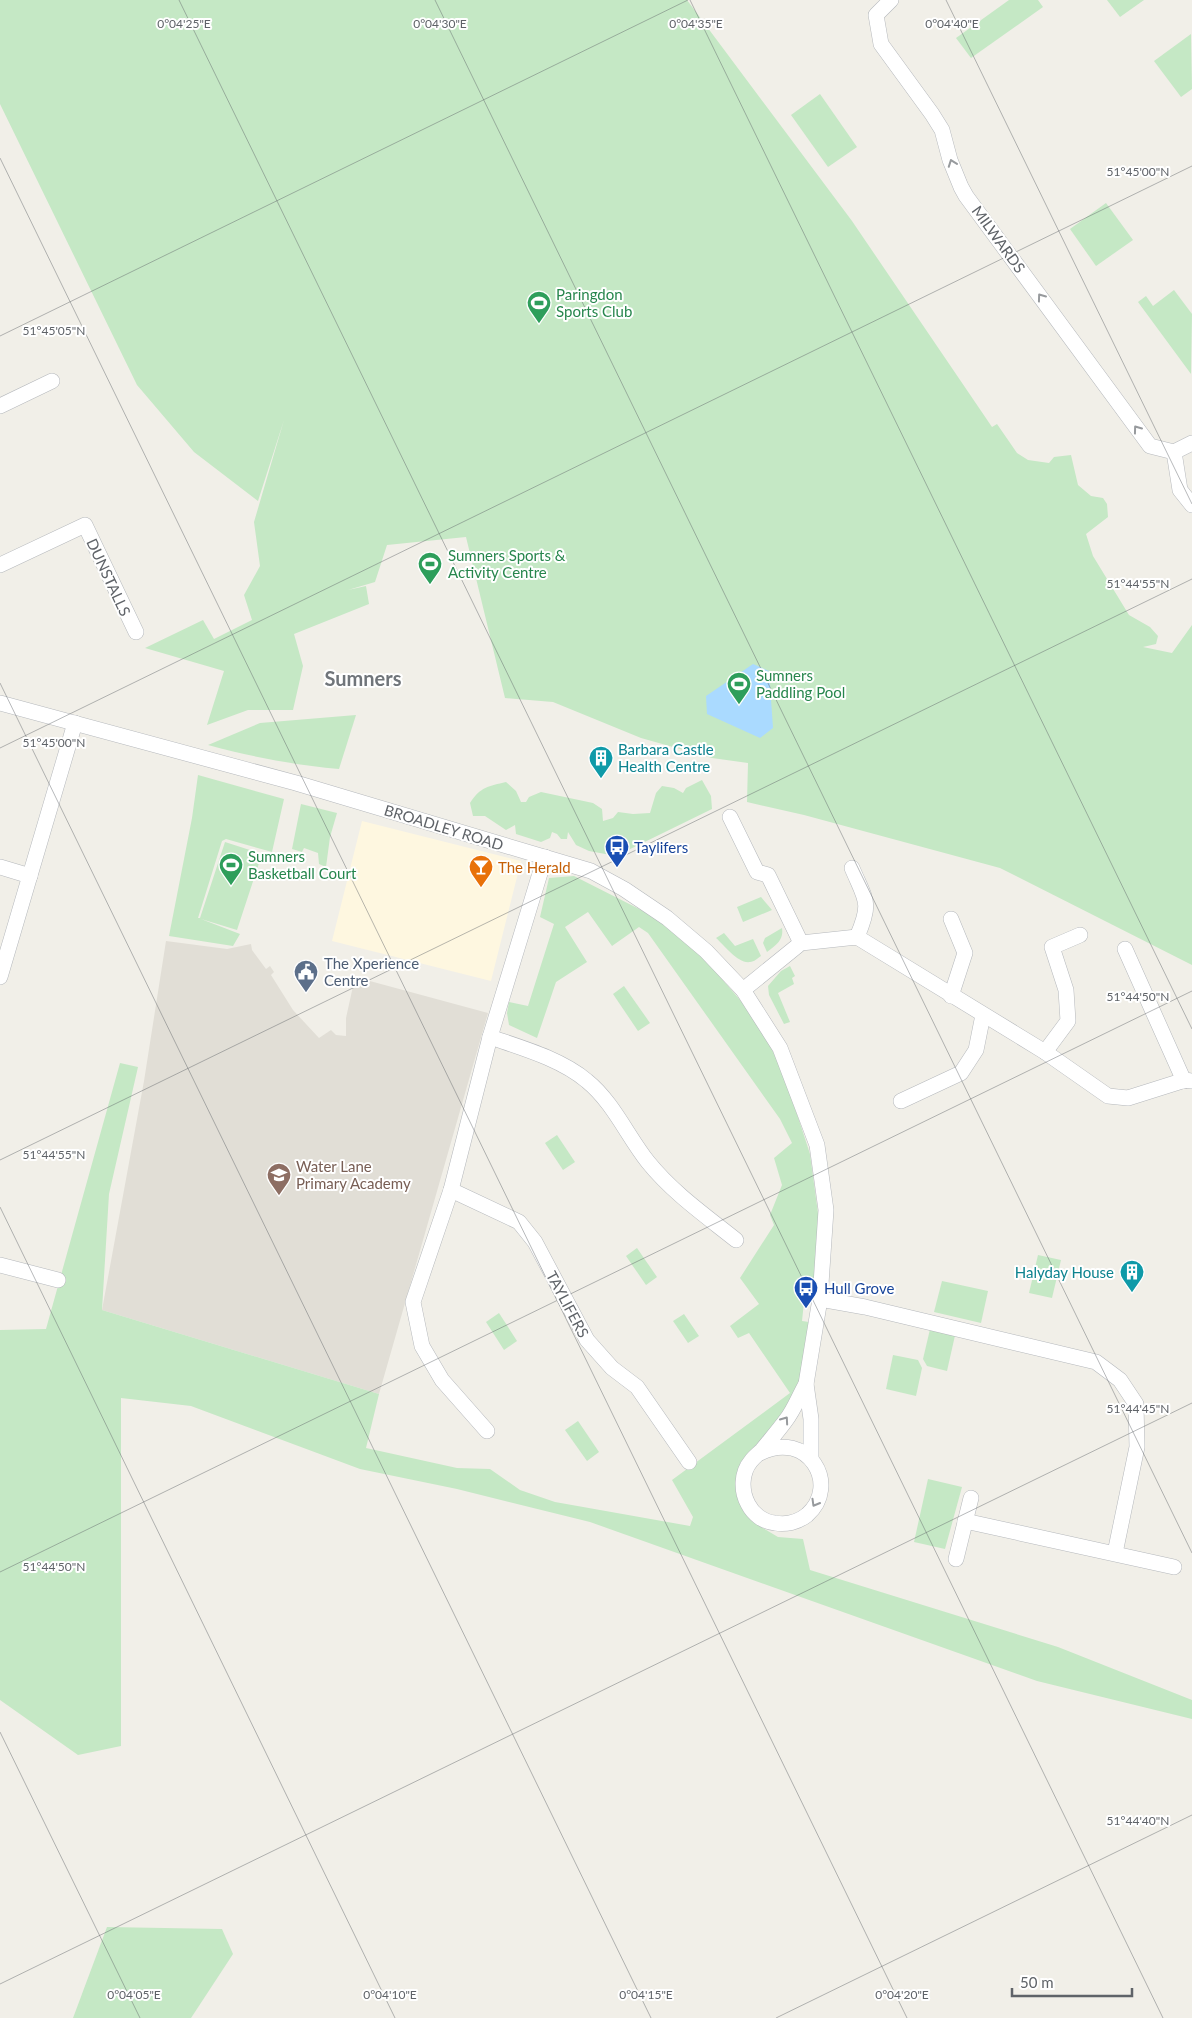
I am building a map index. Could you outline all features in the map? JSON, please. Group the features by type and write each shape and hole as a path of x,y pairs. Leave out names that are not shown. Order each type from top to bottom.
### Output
{"street":[{"name":"MILWARDS","path":"891,0 876,15 881,44 942,130 950,160 961,187 1150,446 1174,452"},
{"path":"0,406 52,381"},
{"path":"1192,443 1174,452 1180,490 1192,505"},
{"name":"DUNSTALLS","path":"0,565 85,525 136,632"},
{"name":"BROADLEY ROAD","path":"0,703 296,783 592,871 624,889 667,918 706,951 743,990 780,1048 817,1144 826,1210 820,1300 806,1384 811,1419 811,1458 818,1469 821,1481 820,1494 815,1506 807,1515 796,1522 771,1523 760,1517 750,1508 744,1498 742,1485 744,1473 750,1461 760,1453 787,1418 806,1384"},
{"path":"0,977 75,723"},
{"path":"730,817 757,872 768,875 802,943"},
{"path":"487,1431 451,1391 422,1346 413,1302 451,1190 490,1037 545,857"},
{"path":"0,868 30,876"},
{"path":"852,868 867,904 864,921 857,937"},
{"path":"951,920 965,953 951,996"},
{"path":"1045,1052 1068,1021 1066,990 1052,947 1080,935"},
{"path":"743,990 802,943 857,937 1045,1052 1108,1096 1128,1098 1188,1081 1125,949"},
{"path":"901,1101 961,1073 976,1050 983,1015"},
{"path":"490,1037 550,1059 587,1080 618,1116 649,1163 691,1205 736,1240"},
{"name":"TAYLIFERS","path":"451,1190 519,1222 535,1242 587,1340 612,1368 637,1386 689,1462"},
{"path":"0,1265 58,1280"},
{"path":"820,1300 866,1307 1096,1362 1120,1380 1136,1404 1137,1447 1116,1553"},
{"path":"760,1453 780,1446 792,1447 802,1451 811,1458"},
{"path":"956,1559 971,1498"},
{"path":"965,1522 1174,1567"}],"shaded area":[{"path":"362,821 521,861 491,981 332,941"},
{"name":"Water Lane Primary Academy","path":"166,941 227,949 251,944 252,950 266,969 270,966 274,972 271,975 293,1010 319,1038 331,1030 336,1035 346,1036 346,1018 355,977 488,1013 379,1394 102,1310 144,1081"}],"green space":[{"path":"0,0 687,0 852,221 992,427 997,424 1017,453 1028,460 1049,463 1054,457 1071,455 1078,485 1091,496 1103,498 1107,504 1108,517 1086,534 1093,556 1129,615 1150,627 1158,636 1156,644 1143,647 1172,653 1192,625 1192,965 1000,868 804,815 747,802 748,763 712,758 641,738 553,702 505,698 466,537 387,545 375,582 348,590 366,586 369,604 294,634 303,666 293,710 248,710 207,725 224,671 145,648 203,620 214,639 252,620 244,595 260,566 254,522 284,420 258,501 194,452 137,385 0,104"},
{"path":"1009,0 1038,0 1043,7 971,58 956,38"},
{"path":"1107,0 1144,0 1120,17"},
{"path":"1191,34 1192,89 1181,97 1154,61"},
{"path":"820,94 857,147 828,167 791,115"},
{"path":"1106,203 1133,240 1096,266 1070,229"},
{"path":"1174,290 1192,314 1191,374 1138,302 1146,296 1153,306"},
{"path":"356,715 339,769 274,760 208,745 260,723"},
{"path":"198,775 284,799 272,852 226,839 222,841 198,918 200,918 225,842 262,854 237,930 201,919 240,934 233,946 169,936 192,818"},
{"path":"702,780 711,796 712,809 616,856 589,851 576,845 568,832 567,839 561,839 552,832 550,838 541,842 516,834 515,825 506,830 485,816 473,816 470,803 481,790 506,782 516,791 521,802 526,802 529,797 541,792 593,803 602,809 603,821 613,818 618,812 633,814 650,813 656,793 662,786 674,788 683,793 686,788"},
{"path":"301,804 337,813 330,837 326,867 319,864 318,853 304,848 302,852 292,849"},
{"path":"574,876 653,916 703,957 747,1008 770,1045 785,1077 810,1154 820,1228 811,1303 804,1302 802,1321 809,1322 798,1389 764,1447 755,1447 740,1463 743,1499 753,1522 778,1537 803,1539 810,1570 1058,1647 1192,1700 1192,1719 1037,1681 590,1522 457,1489 360,1469 191,1406 121,1398 121,1746 78,1755 0,1700 0,1330 46,1329 120,1063 138,1067 109,1194 102,1310 379,1394 366,1448 457,1468 490,1469 520,1490 555,1502 690,1526 693,1517 672,1480 790,1393 749,1333 738,1338 730,1326 759,1304 740,1278 774,1225 770,1215 782,1185 774,1158 792,1143 780,1119 648,933 639,927 612,946 588,912 565,927 587,962 556,982 537,1038 509,1025 507,1013 509,1002 528,1006 554,924 540,917 549,878"},
{"path":"761,897 772,910 743,922 737,907"},
{"path":"782,928 781,939 767,952 763,943 765,938"},
{"path":"724,933 735,946 753,939 761,956 751,962 741,960 716,938"},
{"path":"790,966 795,976 792,978 794,984 778,993 790,1022 784,1024 769,995 768,986 781,971"},
{"path":"624,986 650,1023 638,1031 613,994"},
{"path":"557,1135 575,1162 563,1170 545,1143"},
{"path":"637,1248 657,1277 646,1285 626,1256"},
{"path":"1038,1255 1061,1260 1052,1298 1029,1293"},
{"path":"942,1281 988,1291 981,1323 934,1312"},
{"path":"499,1313 517,1341 504,1350 486,1322"},
{"path":"684,1314 699,1336 688,1343 673,1321"},
{"path":"931,1325 956,1331 947,1371 927,1366 923,1359"},
{"path":"893,1355 918,1360 922,1368 916,1396 886,1389"},
{"path":"578,1421 599,1452 587,1461 565,1430"},
{"path":"928,1479 962,1487 945,1549 914,1542"},
{"path":"107,1927 222,1929 233,1954 191,2018 73,2018"}],"water":[{"name":"Sumners Paddling Pool","path":"753,664 769,671 773,728 760,738 707,714 706,696"}],"place":[{"name":"Paringdon Sports Club","path":"539,324"},
{"name":"Sumners Sports & Activity Centre","path":"430,585"},
{"name":"Sumners Paddling Pool","path":"739,705"},
{"name":"Barbara Castle Health Centre","path":"601,779"},
{"name":"Taylifers","path":"617,868"},
{"name":"Sumners Basketball Court","path":"231,886"},
{"name":"The Herald","path":"481,888"},
{"name":"The Xperience Centre","path":"306,993"},
{"name":"Water Lane Primary Academy","path":"279,1196"},
{"name":"Halyday House","path":"1132,1293"},
{"name":"Hull Grove","path":"806,1309"}],"district":[{"name":"Sumners","path":"363,678"}]}
